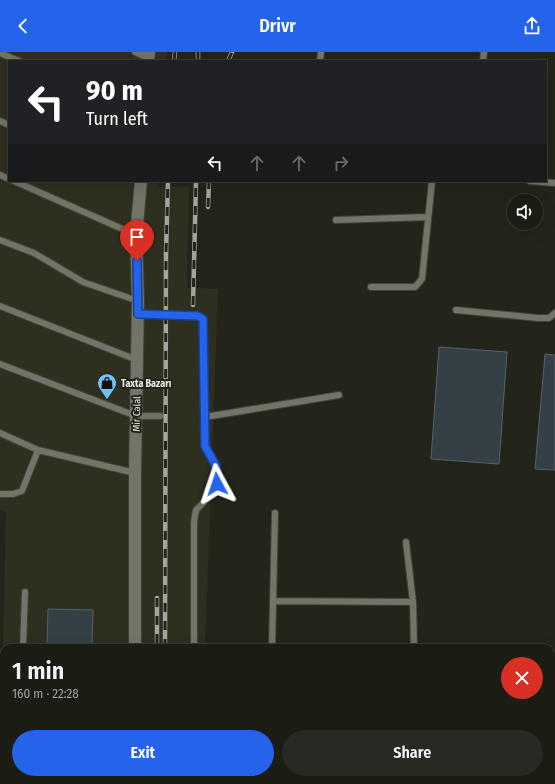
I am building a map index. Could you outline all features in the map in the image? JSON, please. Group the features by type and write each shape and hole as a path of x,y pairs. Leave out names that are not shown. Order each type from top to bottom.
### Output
{"street":[{"name":"Mir Cəlal","path":"135,644 135,473 138,314 136,235 141,182"}],"lane":[{"path":"0,52 17,60"},
{"path":"135,52 148,57"},
{"path":"16,182 136,235"},
{"path":"371,287 415,287 422,279 432,182"},
{"path":"542,182 555,183"},
{"path":"336,220 428,217"},
{"path":"0,240 34,253 83,282 138,301"},
{"path":"0,306 137,360"},
{"path":"456,310 538,318 549,318 555,313"},
{"path":"138,314 198,316 203,319 205,446 216,466 218,475 214,492 196,510 194,522 194,644"},
{"path":"0,364 136,416 160,416"},
{"path":"205,417 339,395"},
{"path":"0,433 38,450 135,473"},
{"path":"0,494 13,494 22,491 38,450"},
{"path":"272,644 275,513"},
{"path":"406,542 413,602 414,644"},
{"path":"23,644 25,592"},
{"path":"273,601 413,602"}],"shaded area":[{"name":"Taxta Bazarı","path":"0,52 167,52 166,60 8,60 8,182 158,182 158,187 189,186 187,288 218,289 205,644 3,644 6,512 0,511"}],"building":[{"path":"439,347 507,352 499,464 431,459"},
{"path":"545,354 555,355 555,470 535,469"},
{"path":"48,609 93,610 92,644 47,644"}],"railway":[{"path":"174,60 175,52"},
{"path":"198,52 198,60"},
{"path":"228,60 232,52"},
{"path":"165,644 166,253 168,182"},
{"path":"193,305 196,182"},
{"path":"208,207 209,182"},
{"path":"157,598 157,644"}],"place":[{"name":"Taxta Bazarı","path":"107,400"}],"route":[{"path":"137,261 138,314 198,316 203,319 205,446 208,454 216,466 218,475 217,484"}]}
